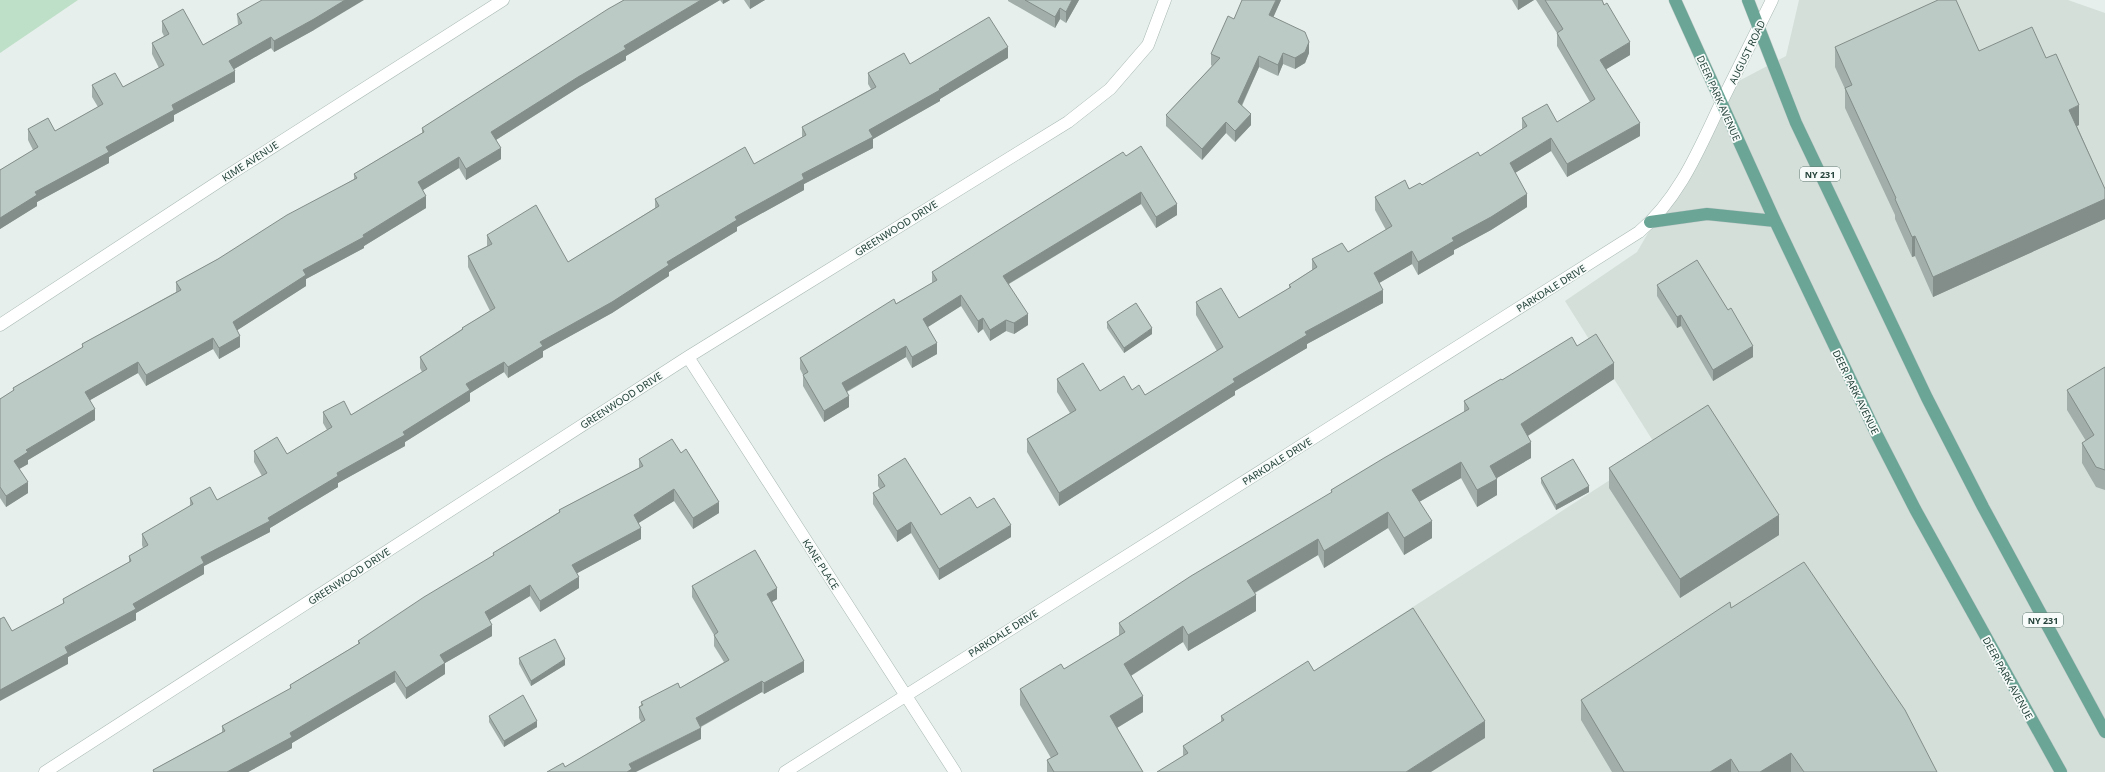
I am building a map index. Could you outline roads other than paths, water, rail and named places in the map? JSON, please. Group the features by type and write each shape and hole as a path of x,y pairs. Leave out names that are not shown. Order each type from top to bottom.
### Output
{"main road":[{"name":"DEER PARK AVENUE","path":"1675,0 1775,221 1876,433 1915,509 2061,772"},
{"name":"NY 231","path":"1748,0 1796,123 1924,392 1994,528 2105,732"},
{"path":"1650,222 1707,214 1775,221"}],"street":[{"name":"KIME AVENUE","path":"0,325 221,180 503,0"},
{"name":"GREENWOOD DRIVE","path":"44,772 688,357 1068,122 1110,89 1148,45 1165,0"},
{"name":"AUGUST ROAD","path":"1721,103 1772,0"},
{"name":"PARKDALE DRIVE","path":"785,772 1612,250 1650,222 1668,202 1678,186 1721,103"},
{"name":"KANE PLACE","path":"688,357 955,772"}]}
